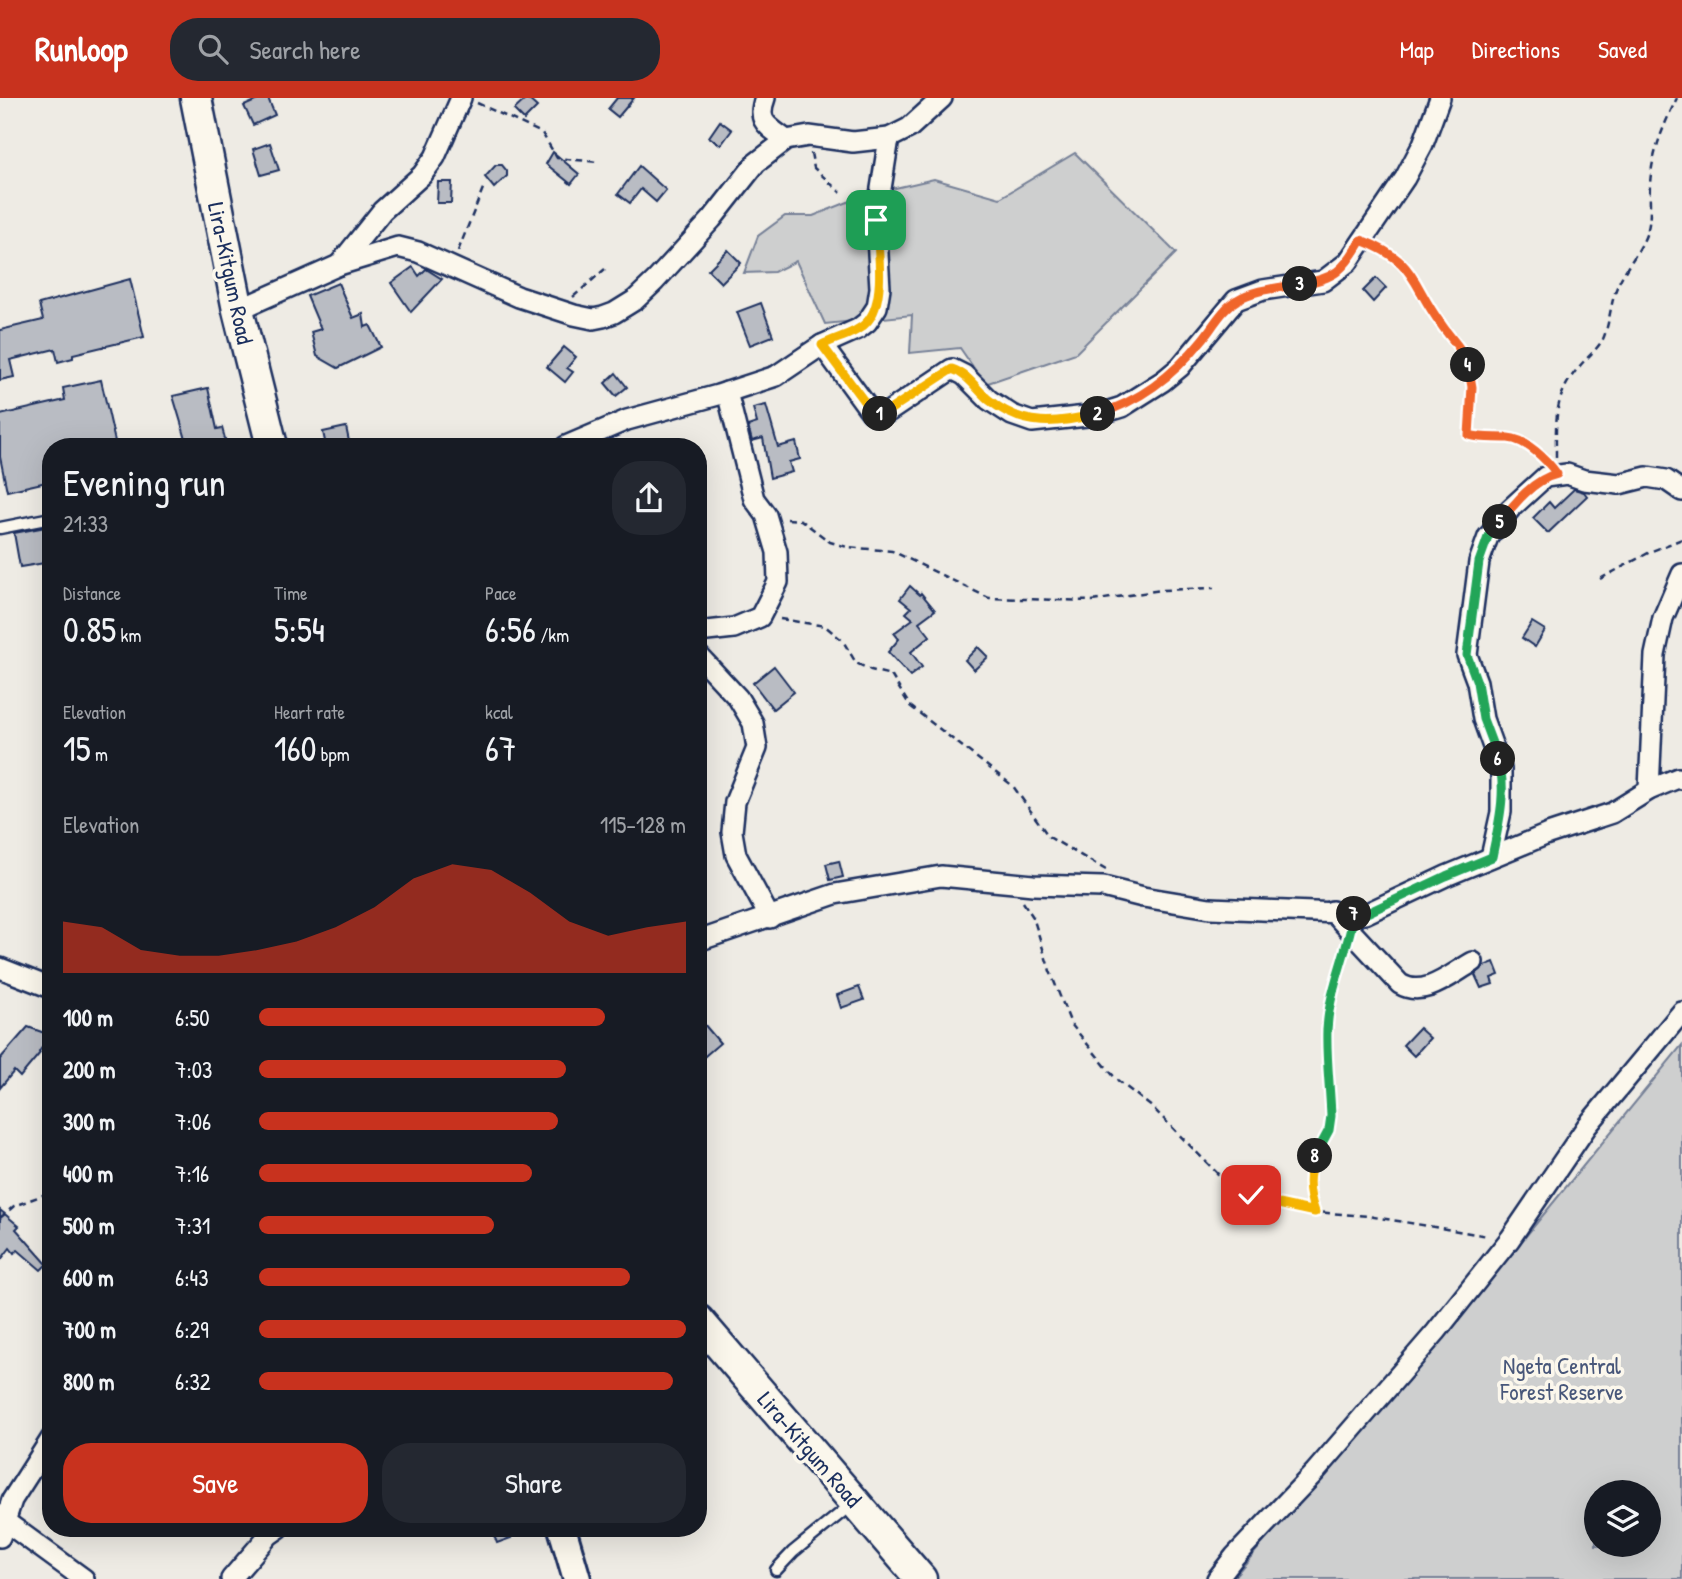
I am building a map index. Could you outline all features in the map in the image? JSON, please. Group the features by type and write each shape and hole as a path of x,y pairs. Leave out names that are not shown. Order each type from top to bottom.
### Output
{"main road":[{"name":"Lira-Kitgum Road","path":"196,98 238,310 270,438"},
{"name":"Lira-Kitgum Road","path":"707,1330 921,1579"},
{"path":"565,1537 577,1579"}],"street":[{"path":"765,98 760,110 764,123 786,140"},
{"path":"238,310 339,265 398,247 418,251 493,287 564,311 593,319 614,313 635,300 688,247 756,163 786,140 809,136 853,142 889,138 909,128 942,98"},
{"path":"822,345 877,415 888,411 952,369 964,375 989,400 1012,415 1032,422 1096,415 1122,407 1180,367 1237,300 1263,290 1323,281 1348,262 1405,178 1423,144 1440,98"},
{"path":"339,265 382,211 422,174 468,100"},
{"path":"585,438 627,420 776,376 822,345 858,329 867,322 877,307 880,288 876,220 889,138"},
{"path":"707,631 734,628 760,617 778,582 779,573 777,552 766,514 754,499 727,392"},
{"path":"1492,857 1501,812 1501,769 1483,719 1477,682 1467,655 1479,562 1488,537 1510,509 1545,477 1557,474 1619,484 1647,477 1666,480 1682,491"},
{"path":"1649,790 1655,655 1663,618 1682,574"},
{"path":"707,665 738,698 753,723 758,748 735,802 732,832 736,855 770,918"},
{"path":"707,938 835,894 940,876 1033,885 1103,887 1210,908 1365,914 1446,876 1548,834 1612,813 1649,790 1678,778 1682,779"},
{"path":"1332,911 1400,984 1409,990 1430,987 1473,962"},
{"path":"0,968 42,984"},
{"path":"1217,1579 1235,1556 1386,1393 1510,1239 1587,1126 1682,1012"},
{"path":"42,1453 12,1500 3,1529 84,1579"},
{"path":"232,1579 267,1537"}],"lane":[{"path":"0,528 42,520"},
{"path":"776,1570 793,1552 855,1501"}],"path":[{"path":"1557,474 1555,415 1559,398 1571,377 1603,339 1617,288 1625,270 1639,253 1649,228 1652,164 1659,139 1677,98"},
{"path":"468,100 542,133 557,158 597,162"},
{"path":"809,136 814,168 841,193"},
{"path":"453,267 484,186"},
{"path":"1361,240 1384,249 1413,275 1440,323 1467,362 1472,387 1469,435 1484,439 1511,438 1545,457 1557,474"},
{"path":"564,311 576,293 605,269"},
{"path":"768,523 792,518 801,520 830,542 847,547 892,551 989,598 1092,601 1161,590 1214,588"},
{"path":"1600,579 1652,551 1682,539"},
{"path":"760,617 825,626 843,641 856,663 891,675 910,706 1013,786 1049,837 1105,868 1118,891"},
{"path":"1010,881 1033,917 1070,1024 1116,1079 1153,1108 1218,1174 1235,1187 1269,1202 1315,1212 1368,1216 1510,1239"},
{"path":"1315,1212 1308,1182 1311,1166 1329,1130 1331,1116 1327,1028 1334,986 1351,933"},
{"path":"0,1218 13,1206 42,1195"}],"green space":[{"path":"1075,153 1176,253 1076,353 985,384 960,348 910,353 912,315 825,324 796,261 774,272 744,273 758,236 785,216 813,216 863,196 864,242 881,236 882,191 934,179 1000,198"},
{"name":"Ngeta Central Forest Reserve","path":"1682,1045 1682,1579 1232,1579 1517,1247"}],"building":[{"path":"268,98 275,115 253,125 244,106"},
{"path":"527,98 537,107 524,120 514,110"},
{"path":"617,98 634,98 618,117 608,109"},
{"path":"720,121 732,130 721,145 709,137"},
{"path":"270,143 279,170 261,175 253,149"},
{"path":"553,152 579,174 571,184 546,164"},
{"path":"496,165 502,165 507,176 494,188 485,177"},
{"path":"639,166 666,190 656,202 641,189 630,203 618,194"},
{"path":"438,182 452,182 451,203 437,203"},
{"path":"728,250 741,263 721,283 708,270"},
{"path":"413,267 419,276 426,269 442,279 411,312 391,283"},
{"path":"1376,278 1386,288 1373,302 1363,291"},
{"path":"130,279 144,337 73,354 73,358 58,362 55,349 10,360 14,377 0,380 0,330 43,320 39,304"},
{"path":"338,283 353,318 363,314 365,327 370,325 381,347 338,368 317,356 311,332 321,329 307,296"},
{"path":"761,303 773,336 750,345 737,312"},
{"path":"564,347 576,357 567,368 573,372 565,382 547,367"},
{"path":"616,373 627,387 616,396 605,383"},
{"path":"101,380 114,438 42,438 42,483 7,491 0,457 0,415 65,400 63,388"},
{"path":"208,388 217,429 222,428 225,438 186,438 173,396"},
{"path":"766,405 778,447 796,442 800,459 789,462 792,472 770,478 763,438 752,441 748,426 757,423 753,408"},
{"path":"346,427 348,438 324,438 323,432"},
{"path":"1574,489 1587,496 1548,533 1533,518 1549,502 1554,508"},
{"path":"42,528 42,563 20,567 14,533"},
{"path":"910,586 920,595 921,593 935,610 919,622 930,636 911,652 922,667 910,676 888,652 899,639 894,633 913,619 906,613 911,608 900,599"},
{"path":"1532,622 1545,630 1535,647 1522,638"},
{"path":"978,647 988,657 974,670 965,660"},
{"path":"774,666 794,692 773,709 753,683"},
{"path":"839,861 843,877 830,880 826,864"},
{"path":"1494,962 1499,975 1491,978 1493,984 1481,988 1475,975 1484,966"},
{"path":"859,987 864,1000 841,1008 837,995"},
{"path":"28,1027 42,1032 40,1053 20,1077 14,1071 0,1088 0,1059"},
{"path":"707,1028 720,1043 707,1054"},
{"path":"1419,1028 1430,1038 1414,1056 1403,1045"},
{"path":"0,1210 19,1226 16,1229 42,1258 42,1269 18,1250 14,1253 10,1248 0,1261"},
{"path":"495,1537 511,1538 497,1543"}],"route":[{"path":"876,220 880,288 877,307 867,322 858,329 822,345 877,415 888,411 952,369 964,375 989,400 1012,415 1032,422 1096,415 1122,407 1180,367 1237,300 1263,290 1323,281 1348,262 1361,240 1384,249 1413,275 1440,323 1467,362 1472,387 1469,435 1484,439 1511,438 1545,457 1557,474 1545,477 1510,509 1488,537 1479,562 1467,655 1477,682 1483,719 1501,769 1501,812 1492,857 1365,914 1354,914 1351,933 1334,986 1327,1028 1331,1116 1329,1130 1311,1166 1308,1182 1315,1212 1269,1202 1251,1195"}]}
